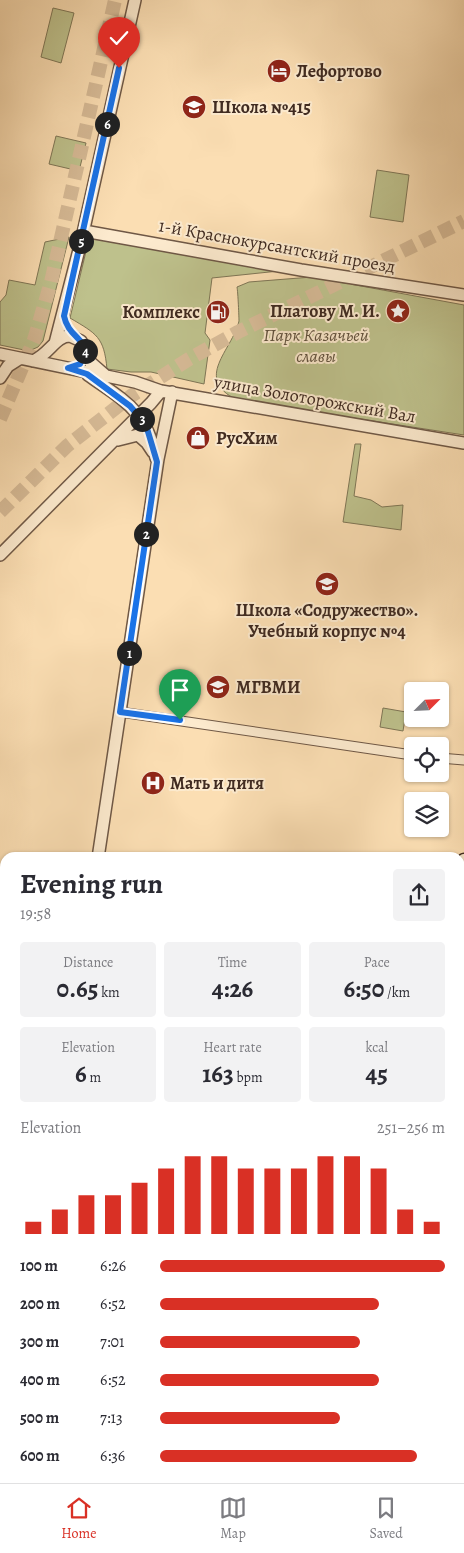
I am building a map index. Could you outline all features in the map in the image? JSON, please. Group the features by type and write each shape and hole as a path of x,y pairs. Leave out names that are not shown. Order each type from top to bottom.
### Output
{"street":[{"path":"64,367 53,355 54,345 64,316 84,231 135,0"},
{"name":"1-й Краснокурсантский проезд","path":"84,231 301,270 464,295"},
{"path":"64,316 67,328 81,341 85,353 95,368 110,378"},
{"path":"33,362 45,355 62,337 74,336"},
{"path":"64,367 80,364 85,353"},
{"path":"0,354 64,367 87,374 130,406 139,416 152,436 157,462"},
{"path":"0,378 8,366 19,358"},
{"name":"улица Золоторожский Вал","path":"87,374 135,382 166,392 464,443"},
{"path":"0,555 139,416 166,392"},
{"path":"99,852 166,392"},
{"path":"114,441 138,435 147,443 157,462"},
{"path":"120,712 404,754"},
{"path":"449,759 464,760"}],"green space":[{"path":"53,8 74,13 61,63 41,57"},
{"path":"56,136 86,143 79,171 49,164"},
{"path":"377,170 409,175 403,222 370,217"},
{"path":"69,237 43,341 38,347 29,351 0,345 0,302 6,295 9,280 35,285 45,242"},
{"name":"Парк Казачьей славы","path":"92,237 279,271 212,278 205,333 210,340 204,384 151,372 107,369 104,350 98,338 87,328 70,318 89,239"},
{"name":"Парк Казачьей славы","path":"312,277 464,305 464,435 237,400 224,392 218,383 216,373 239,321 237,287 249,282"},
{"path":"355,444 361,444 354,496 371,500 382,507 403,505 401,530 343,522"},
{"path":"383,708 404,712 403,731 380,727"}],"tunnel":[{"path":"0,419 34,340 51,282 115,0"},
{"path":"0,512 67,446 131,396 189,359 238,332 464,221"}],"place":[{"name":"Лефортово","path":"279,71"},
{"name":"Школа №415","path":"194,107"},
{"name":"Платову М. И.","path":"398,311"},
{"name":"Комплекс","path":"218,312"},
{"name":"РусХим","path":"198,438"},
{"name":"Школа «Содружество». Учебный корпус №4","path":"327,584"},
{"name":"МГВМИ","path":"218,687"},
{"name":"Мать и дитя","path":"153,783"}],"route":[{"path":"119,68 64,316 67,328 84,345 85,353 80,364 76,367 68,368 87,374 130,406 146,425 152,436 157,462 120,712 180,720"}]}
